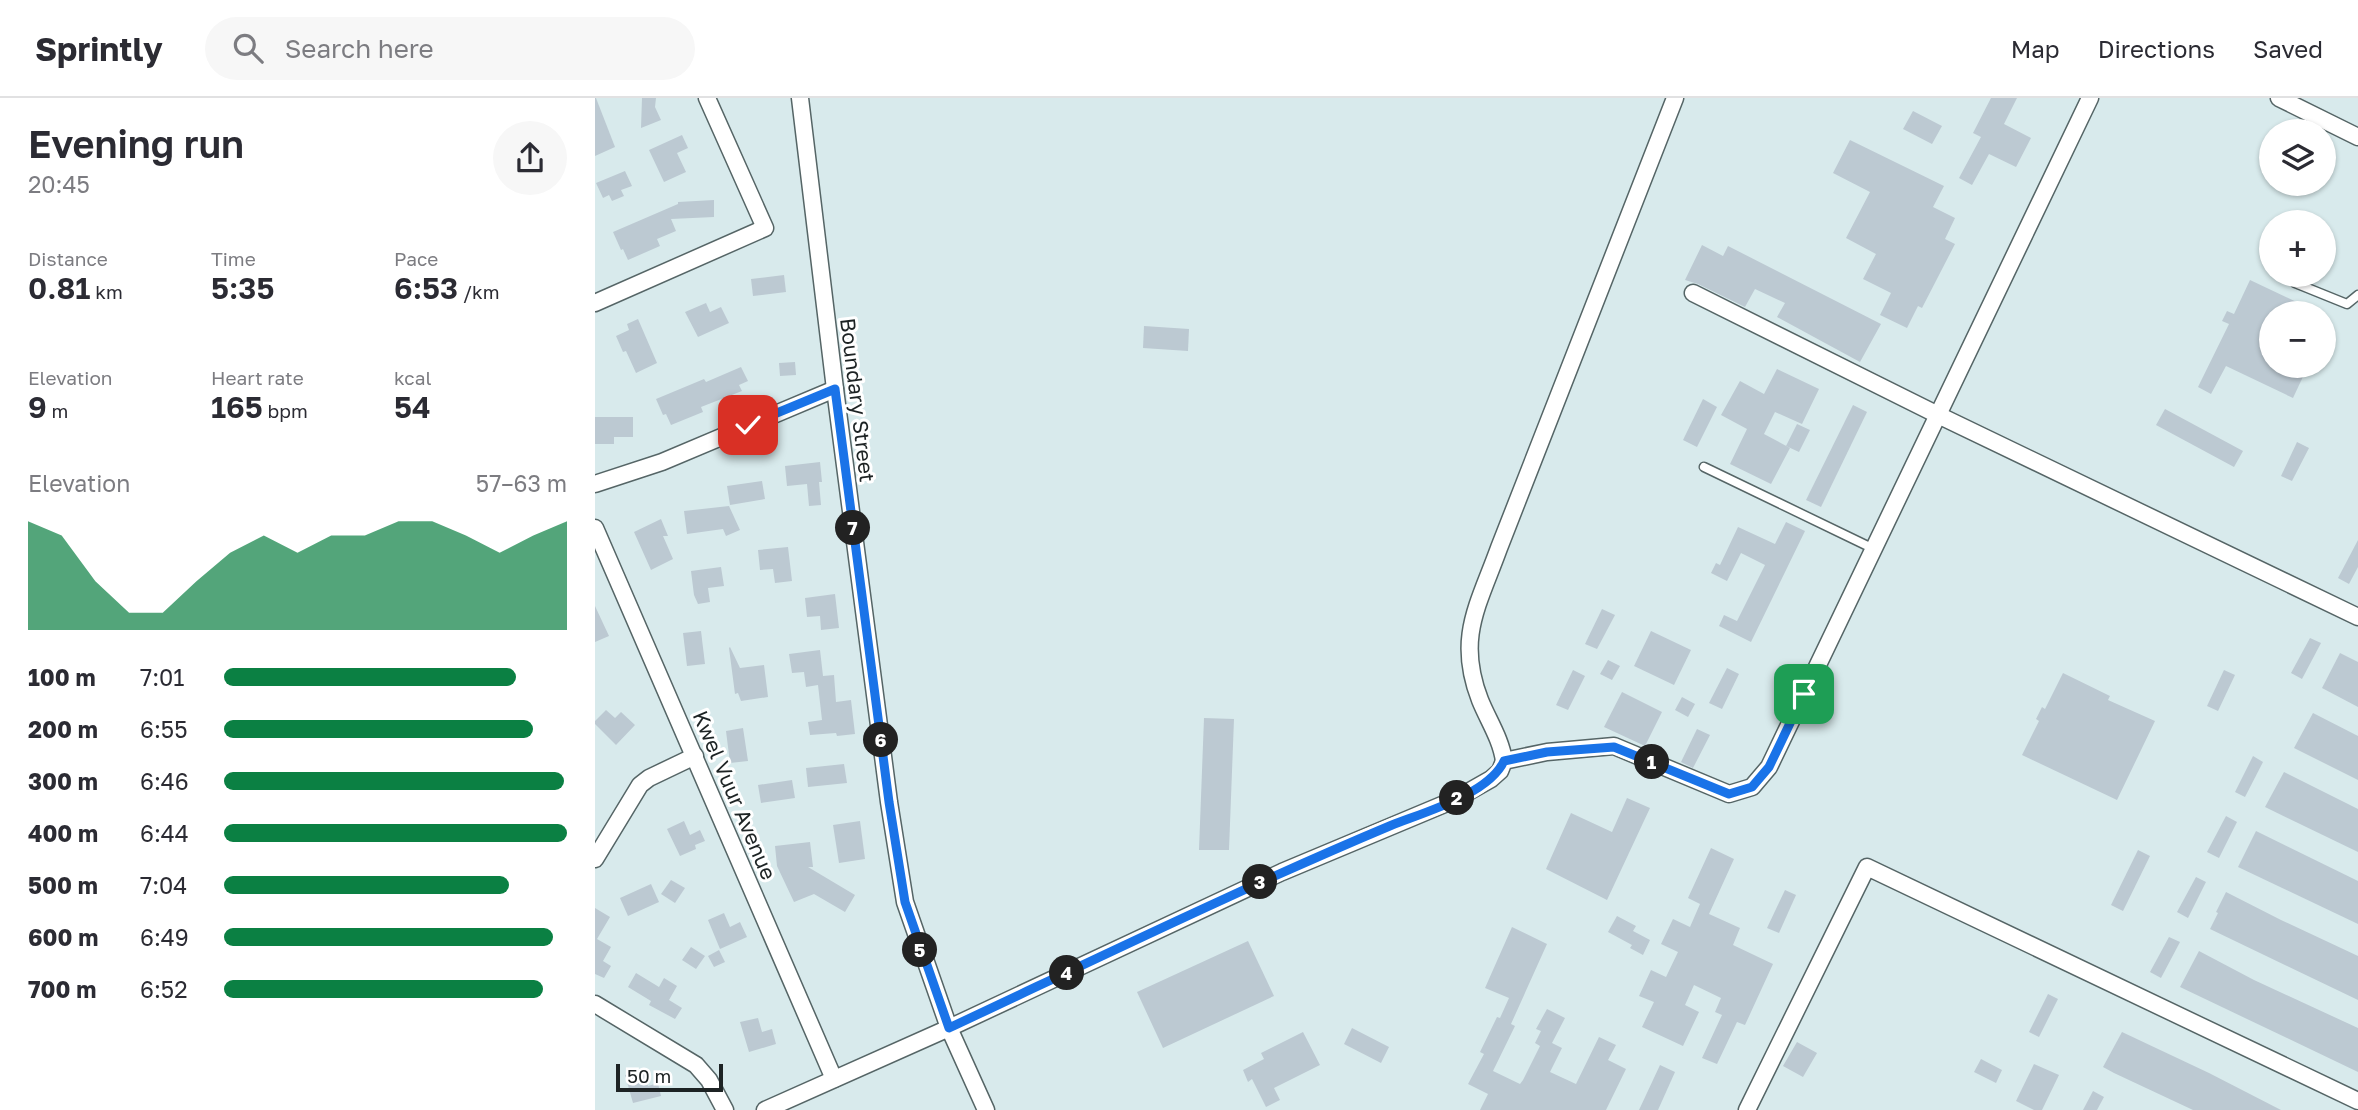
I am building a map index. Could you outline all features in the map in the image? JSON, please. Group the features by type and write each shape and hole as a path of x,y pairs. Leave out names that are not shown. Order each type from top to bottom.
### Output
{"street":[{"path":"595,301 765,228 707,98"},
{"name":"Boundary Street","path":"800,98 835,389 889,802 905,902 949,1028 986,1110"},
{"path":"765,1110 949,1028 1282,872 1454,800 1500,771 1504,761 1503,750 1480,699 1469,663 1469,637 1499,548 1675,98"},
{"path":"1504,761 1547,752 1614,747 1729,794 1752,787 1769,767 2090,98"},
{"path":"2279,98 2358,137"},
{"path":"1693,293 1938,415 2358,617"},
{"path":"595,484 662,462 835,389"},
{"name":"Kwel Vuur Avenue","path":"595,528 834,1079"},
{"path":"595,569 611,561"},
{"path":"595,859 640,785 695,756"},
{"path":"1747,1110 1867,867 2358,1101"},
{"path":"595,1004 696,1065 709,1080 725,1110"}],"lane":[{"path":"2305,287 2347,304 2358,295"},
{"path":"1704,467 1874,549"}],"building":[{"path":"595,98 615,147 595,156"},
{"path":"642,98 656,98 655,107 661,120 641,128"},
{"path":"1991,98 2017,98 2004,124 2031,138 2016,167 1989,154 1972,185 1959,178 1981,137 1973,133"},
{"path":"1913,111 1942,126 1932,144 1903,129"},
{"path":"682,135 688,148 677,153 686,172 664,182 649,150"},
{"path":"1850,140 1944,186 1933,207 1955,218 1945,239 1955,244 1922,308 1918,306 1907,328 1880,315 1891,293 1863,279 1876,254 1846,238 1870,192 1833,173"},
{"path":"625,171 632,186 621,190 624,196 612,201 609,195 603,198 596,183"},
{"path":"714,200 714,217 671,219 676,231 657,239 660,246 628,260 613,232 678,202"},
{"path":"1702,245 1723,256 1728,246 1881,324 1860,362 1777,317 1785,303 1755,289 1745,307 1685,280"},
{"path":"784,275 786,292 753,296 751,279"},
{"path":"2250,280 2259,284 2259,287 2265,287 2295,301 2259,301 2259,378 2302,378 2293,398 2226,366 2211,394 2198,387 2229,324 2222,321 2227,311 2234,314"},
{"path":"706,303 710,312 721,307 729,323 698,337 685,312"},
{"path":"638,319 657,363 636,373 616,336 629,330 627,324"},
{"path":"1144,326 1189,329 1188,351 1143,348"},
{"path":"795,362 796,375 780,376 779,363"},
{"path":"741,367 748,381 739,385 742,391 701,407 703,412 671,425 666,414 663,415 656,399"},
{"path":"1777,369 1819,389 1802,424 1775,412 1764,434 1790,448 1771,484 1730,464 1747,429 1721,415 1740,381 1764,394"},
{"path":"1703,399 1717,407 1697,447 1683,440"},
{"path":"1853,405 1867,412 1821,507 1806,500"},
{"path":"2165,409 2243,451 2234,467 2156,425"},
{"path":"595,417 633,417 633,437 614,437 614,444 595,444"},
{"path":"1797,424 1810,430 1799,452 1786,446"},
{"path":"2297,442 2309,448 2292,481 2281,476"},
{"path":"820,462 821,505 809,506 807,484 787,486 785,466"},
{"path":"762,481 765,499 730,505 727,486"},
{"path":"729,506 740,530 726,536 723,529 687,534 684,511"},
{"path":"661,519 668,536 663,536 673,559 651,570 634,532"},
{"path":"1786,522 1805,531 1751,642 1719,626 1724,615 1737,621 1765,565 1741,553 1727,581 1711,573 1716,563 1720,565 1738,527 1775,544"},
{"path":"2358,540 2358,567 2349,584 2338,578"},
{"path":"788,547 792,581 775,583 773,569 760,570 758,550"},
{"path":"721,567 724,586 708,588 710,602 698,604 691,571"},
{"path":"835,594 839,628 821,630 820,616 807,617 805,598"},
{"path":"595,606 609,636 595,642"},
{"path":"1602,609 1615,615 1597,649 1585,644"},
{"path":"701,631 705,664 687,666 683,633"},
{"path":"1651,631 1691,650 1674,685 1634,666"},
{"path":"2310,638 2321,643 2302,679 2291,673"},
{"path":"730,647 740,668 764,665 768,697 741,701 738,693 735,694"},
{"path":"820,650 823,676 834,675 836,702 851,700 855,734 810,735 808,722 822,720 818,685 806,687 804,672 792,673 789,654"},
{"path":"2340,653 2358,662 2358,707 2322,688"},
{"path":"1608,660 1620,666 1612,680 1600,674"},
{"path":"1727,668 1739,674 1722,709 1709,703"},
{"path":"1573,670 1585,676 1568,710 1556,705"},
{"path":"2224,670 2235,675 2218,711 2207,706"},
{"path":"2063,673 2110,696 2108,700 2155,721 2117,800 2022,755 2039,721 2036,719 2042,707 2045,709"},
{"path":"1622,692 1662,712 1645,746 1604,727"},
{"path":"1682,697 1695,704 1688,717 1675,710"},
{"path":"606,710 615,718 621,712 635,725 616,745 595,724"},
{"path":"2313,713 2358,736 2358,780 2294,748"},
{"path":"1204,718 1234,719 1229,850 1199,850"},
{"path":"743,728 748,761 730,763 726,731"},
{"path":"1697,729 1710,735 1693,768 1681,762"},
{"path":"2253,756 2263,762 2245,797 2235,792"},
{"path":"844,764 847,783 808,787 806,768"},
{"path":"2284,772 2358,809 2358,852 2265,807"},
{"path":"792,780 795,798 761,803 758,785"},
{"path":"1627,798 1650,808 1607,900 1546,869 1571,813 1612,832"},
{"path":"2226,816 2237,822 2219,858 2207,852"},
{"path":"684,821 690,835 700,830 705,841 695,845 696,849 680,856 667,829"},
{"path":"860,821 865,859 839,863 833,825"},
{"path":"2256,831 2358,881 2358,924 2238,867"},
{"path":"810,842 813,867 808,867 855,895 845,912 814,894 794,902 777,866 775,846"},
{"path":"1711,848 1734,859 1709,914 1740,928 1733,945 1773,964 1745,1025 1737,1022 1717,1064 1702,1058 1722,1015 1715,1012 1721,998 1694,985 1685,1005 1699,1012 1683,1046 1642,1027 1654,1002 1639,996 1651,970 1666,977 1678,952 1661,944 1673,919 1690,927 1700,904 1688,898"},
{"path":"2138,850 2150,856 2123,911 2111,905"},
{"path":"2196,877 2206,882 2188,918 2177,912"},
{"path":"671,880 685,888 675,903 661,894"},
{"path":"651,884 659,902 628,916 620,898"},
{"path":"1785,890 1796,895 1779,933 1767,928"},
{"path":"2226,892 2358,956 2358,1000 2210,929"},
{"path":"595,908 610,917 597,939 611,947 603,961 611,966 604,978 595,974"},
{"path":"724,913 730,927 740,922 747,937 720,949 708,920"},
{"path":"1617,916 1636,926 1633,931 1650,940 1643,955 1630,948 1632,945 1608,932"},
{"path":"1512,927 1547,944 1511,1024 1515,1026 1493,1071 1520,1084 1540,1046 1535,1043 1541,1031 1536,1029 1547,1009 1565,1018 1552,1043 1562,1048 1550,1072 1576,1084 1599,1037 1616,1045 1608,1060 1626,1069 1606,1110 1480,1110 1488,1094 1468,1084 1484,1054 1480,1052 1509,998 1485,988"},
{"path":"2169,937 2180,942 2161,978 2150,972"},
{"path":"1248,941 1274,996 1163,1048 1137,992"},
{"path":"691,947 705,956 696,969 682,960"},
{"path":"719,950 725,962 714,967 708,956"},
{"path":"2199,951 2254,980 2358,1028 2358,1072 2180,987"},
{"path":"636,973 659,987 664,978 677,986 669,1000 682,1008 675,1019 649,1005 651,1001 628,987"},
{"path":"2048,994 2058,999 2039,1037 2029,1032"},
{"path":"758,1018 762,1032 772,1029 776,1044 749,1052 740,1022"},
{"path":"1352,1028 1389,1047 1381,1063 1344,1044"},
{"path":"1303,1032 1320,1065 1274,1088 1280,1100 1266,1107 1252,1079 1248,1082 1243,1070 1264,1059 1261,1053"},
{"path":"2122,1032 2281,1110 2193,1110 2114,1073 2103,1067"},
{"path":"1797,1042 1817,1053 1803,1077 1783,1066"},
{"path":"1981,1059 2002,1070 1996,1083 1974,1072"},
{"path":"2034,1064 2059,1075 2042,1110 2034,1110 2016,1101"},
{"path":"1660,1065 1675,1072 1658,1110 1639,1110"},
{"path":"643,1070 648,1086 658,1083 661,1096 633,1103 625,1075"},
{"path":"2093,1091 2104,1097 2097,1110 2083,1110"}],"route":[{"path":"748,425 835,389 899,869 905,902 949,1028 1282,872 1454,800 1491,779 1500,771 1504,761 1547,752 1614,747 1729,794 1752,787 1769,767 1804,694"}]}
